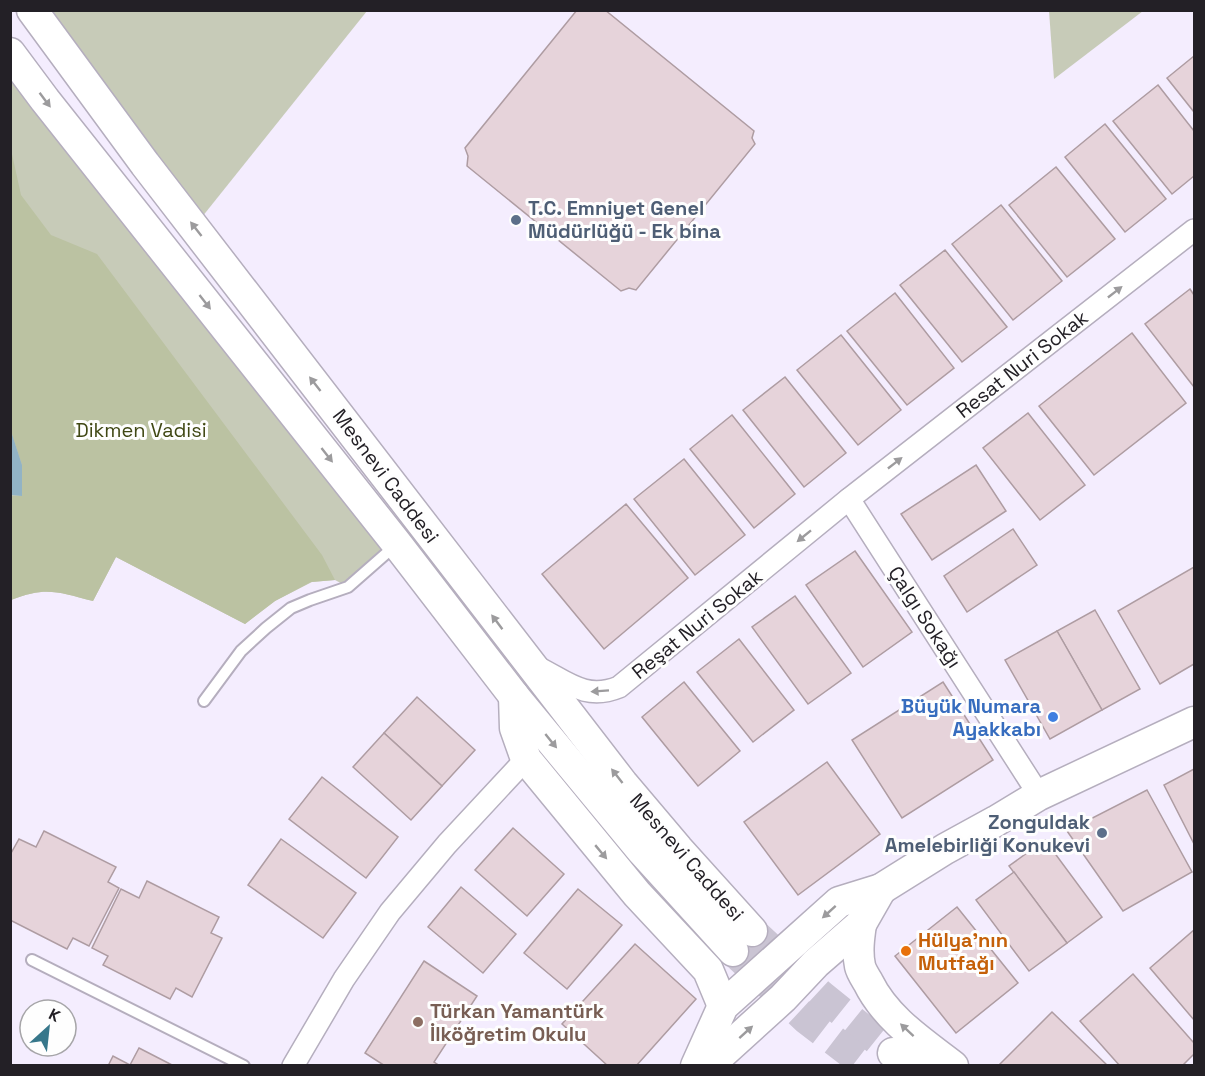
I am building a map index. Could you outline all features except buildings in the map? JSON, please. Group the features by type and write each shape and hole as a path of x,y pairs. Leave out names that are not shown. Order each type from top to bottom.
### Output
{"main road":[{"name":"Mesnevi Caddesi","path":"10,53 514,696 642,851 742,941 678,849 623,784 529,663 145,164 32,10"},
{"path":"514,696 515,728 526,759 637,894 708,970 723,1006"},
{"path":"696,1065 723,1006 839,902 881,889 1039,795 1194,722"},
{"path":"708,1065 783,998 816,963 861,924 881,889"},
{"path":"861,924 858,948 860,967 872,990 888,1012 915,1038 953,1065"}],"street":[{"name":"Resat Nuri Sokak","path":"849,499 1194,230"},
{"name":"Reşat Nuri Sokak","path":"529,663 584,691 603,692 619,687 849,499"},
{"name":"Çalgı Sokağı","path":"849,499 1039,795"},
{"path":"294,1065 344,979 390,912 447,844 526,759"}],"lane":[{"path":"204,701 241,651 291,608 348,586 397,544"},
{"path":"32,960 244,1065"}],"green space":[{"path":"1049,10 1143,11 1054,79"},
{"path":"32,11 367,11 194,227"},
{"name":"Dikmen Vadisi","path":"10,53 397,544 348,587 335,580 312,582 275,601 245,624 116,557 93,601 52,592 34,593 11,600"},
{"name":"Dikmen Vadisi","path":"10,145 21,195 51,235 97,254 322,555 335,580 311,582 275,601 245,624 116,557 93,601 52,592 34,593 11,600 11,496 22,496 22,465 10,428"}],"water":[{"path":"10,428 22,465 22,496 11,495"}],"tunnel":[{"path":"752,931 821,995 893,1053"},
{"path":"733,951 806,1019 867,1066"}],"place":[{"name":"T.C. Emniyet Genel Müdürlüğü - Ek bina","path":"516,220"},
{"name":"Büyük Numara Ayakkabı","path":"1053,717"},
{"name":"Zonguldak Amelebirliği Konukevi","path":"1102,833"},
{"name":"Hülya'nın Mutfağı","path":"906,951"},
{"name":"Türkan Yamantürk İlköğretim Okulu","path":"418,1022"}]}
